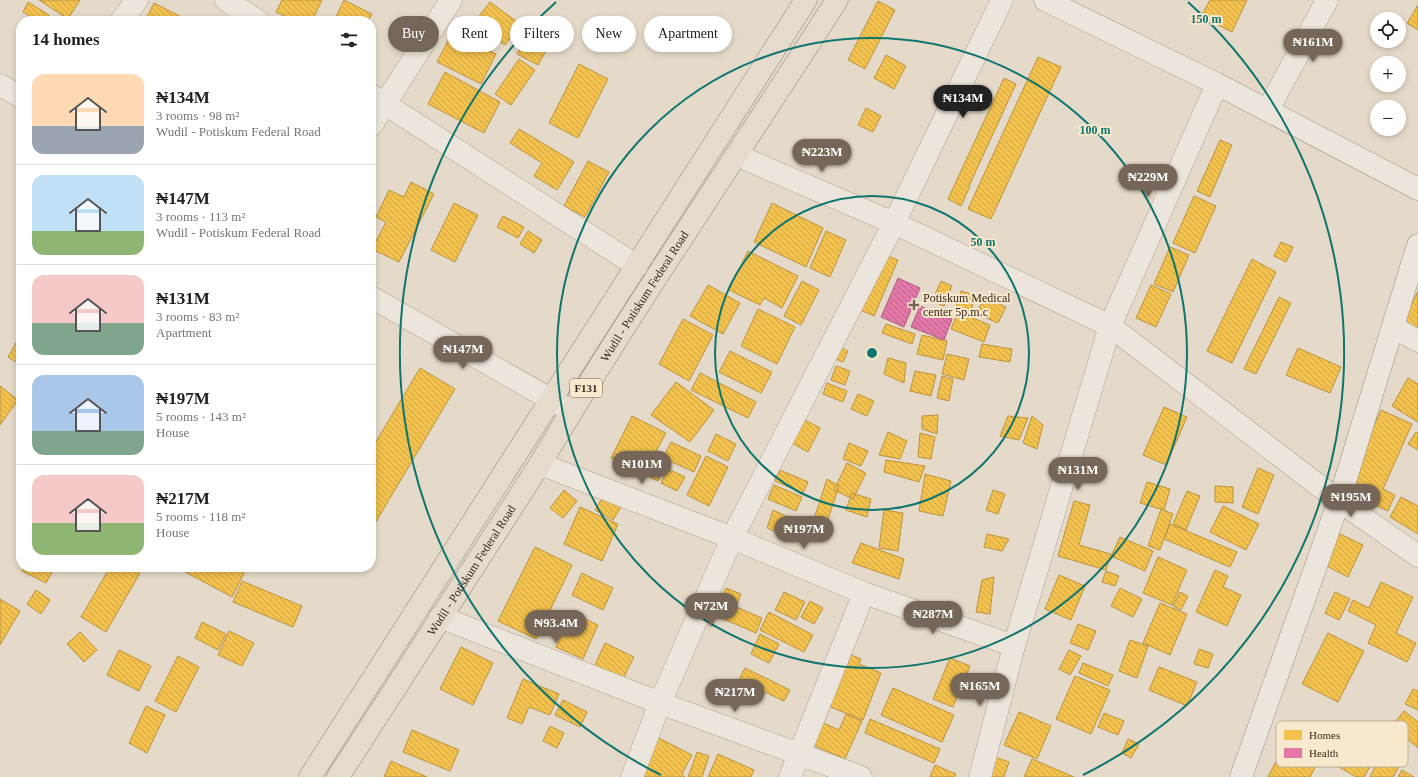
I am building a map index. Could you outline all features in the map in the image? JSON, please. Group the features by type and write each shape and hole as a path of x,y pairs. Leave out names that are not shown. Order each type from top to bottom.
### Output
{"main road":[{"name":"Wudil - Potiskum Federal Road","path":"310,777 549,400 637,266 806,0"},
{"name":"Wudil - Potiskum Federal Road","path":"338,777 540,464 571,411 837,0"}],"street":[{"path":"125,16 137,0"},
{"path":"226,0 250,16"},
{"path":"451,0 378,100 637,266"},
{"path":"632,777 660,703 732,538 894,223 1002,0"},
{"path":"1045,0 1217,84 1418,189"},
{"path":"1268,110 1328,0"},
{"path":"980,777 1014,646 1110,326 1217,84"},
{"path":"0,85 16,94"},
{"path":"736,155 894,223 1110,326 1339,501 1418,556"},
{"path":"1241,777 1339,501 1418,245"},
{"path":"376,301 549,400 571,411"},
{"path":"1392,327 1418,341"},
{"path":"540,464 732,538 864,593 1014,646"},
{"path":"790,777 864,593"},
{"path":"440,617 660,703 861,777"}],"building: Homes":[{"path":"39,0 80,0 70,16 63,16"},
{"path":"282,0 322,0 314,16 284,16 276,12"},
{"path":"344,0 372,14 371,16 336,16"},
{"path":"1210,0 1247,0 1232,32 1201,16"},
{"path":"878,1 895,10 865,69 848,60"},
{"path":"28,2 49,15 30,16 23,12"},
{"path":"490,2 510,17 510,38 505,45 502,43 502,16 479,16"},
{"path":"154,3 179,16 148,16"},
{"path":"1418,5 1418,30 1407,23"},
{"path":"447,43 447,52 492,52 496,54 481,84 437,62"},
{"path":"518,52 545,52 538,65 517,54"},
{"path":"886,55 906,66 894,89 874,78"},
{"path":"1038,57 1061,67 991,219 968,209"},
{"path":"519,59 535,70 511,105 495,94"},
{"path":"579,64 608,79 578,138 549,123"},
{"path":"445,72 500,102 484,133 428,104"},
{"path":"1004,78 1016,84 961,206 948,199"},
{"path":"866,108 881,116 873,132 858,125"},
{"path":"519,129 574,162 557,190 534,176 542,163 510,143"},
{"path":"1220,140 1232,145 1210,197 1197,191"},
{"path":"588,161 609,172 585,217 564,206"},
{"path":"411,182 434,194 399,262 376,251 376,241 386,222 376,217 389,190 404,197"},
{"path":"1194,196 1216,206 1195,253 1173,243"},
{"path":"454,203 478,215 455,262 431,250"},
{"path":"772,203 823,228 806,267 754,242"},
{"path":"503,216 524,227 518,238 497,227"},
{"path":"528,231 542,240 534,253 520,244"},
{"path":"826,231 846,240 830,277 810,268"},
{"path":"1281,242 1293,247 1286,262 1274,256"},
{"path":"1170,247 1189,255 1173,292 1154,284"},
{"path":"748,251 798,276 782,308 764,298 760,305 729,290"},
{"path":"880,253 898,260 874,316 856,308"},
{"path":"1252,259 1276,272 1232,363 1207,351"},
{"path":"802,281 819,290 801,325 784,316"},
{"path":"941,281 952,286 944,306 932,301"},
{"path":"708,285 740,303 723,334 690,316"},
{"path":"1151,285 1171,294 1156,327 1136,318"},
{"path":"961,291 975,295 971,311 956,307"},
{"path":"1418,291 1418,331 1402,323"},
{"path":"984,297 1006,307 998,323 977,314"},
{"path":"1279,297 1291,303 1256,374 1244,369"},
{"path":"758,309 795,327 777,364 741,346"},
{"path":"958,312 990,325 984,342 951,329"},
{"path":"683,319 713,335 689,381 659,364"},
{"path":"886,324 915,334 912,344 882,333"},
{"path":"922,335 947,341 943,360 917,354"},
{"path":"16,343 16,362 8,357"},
{"path":"982,344 1012,349 1010,362 979,357"},
{"path":"836,345 848,351 843,362 831,357"},
{"path":"1298,348 1341,367 1330,393 1286,375"},
{"path":"730,351 772,372 761,393 719,372"},
{"path":"947,354 969,359 964,380 942,374"},
{"path":"888,358 906,363 904,383 884,374"},
{"path":"836,366 850,371 845,385 831,380"},
{"path":"420,368 455,389 376,522 376,442"},
{"path":"915,371 936,375 931,396 910,391"},
{"path":"700,373 756,402 748,418 691,390"},
{"path":"942,376 953,379 949,401 937,398"},
{"path":"1408,378 1418,384 1418,422 1392,406"},
{"path":"676,382 714,410 690,442 651,415"},
{"path":"827,383 847,391 843,402 823,394"},
{"path":"0,386 16,398 16,403 0,425"},
{"path":"858,394 874,401 867,416 851,409"},
{"path":"1164,407 1187,417 1166,465 1143,455"},
{"path":"1381,410 1412,424 1383,489 1395,495 1388,511 1344,491"},
{"path":"938,415 937,434 922,429 922,416"},
{"path":"632,416 666,433 652,459 666,466 658,481 611,458"},
{"path":"1008,416 1028,418 1019,440 1000,436"},
{"path":"1032,416 1043,425 1037,449 1023,443"},
{"path":"803,419 820,428 808,452 790,442"},
{"path":"888,432 907,441 900,459 879,455"},
{"path":"1416,432 1418,433 1418,450 1408,444"},
{"path":"920,433 935,437 931,459 918,457"},
{"path":"716,434 736,444 728,461 708,451"},
{"path":"671,442 701,456 694,472 663,458"},
{"path":"849,443 868,451 861,466 843,459"},
{"path":"706,456 728,467 709,506 687,495"},
{"path":"886,460 925,466 919,482 884,472"},
{"path":"847,463 866,473 853,499 834,490"},
{"path":"1258,468 1274,475 1258,514 1242,507"},
{"path":"668,469 685,477 677,491 661,483"},
{"path":"780,470 808,482 803,493 775,481"},
{"path":"925,474 951,481 943,516 919,511"},
{"path":"827,479 839,486 822,538 810,531"},
{"path":"1147,482 1170,489 1164,510 1140,503"},
{"path":"774,485 802,497 796,511 768,499"},
{"path":"1215,486 1233,487 1233,503 1215,502"},
{"path":"564,490 577,501 563,518 550,508"},
{"path":"993,490 1005,494 998,514 986,510"},
{"path":"1187,491 1200,496 1186,530 1173,524"},
{"path":"852,493 871,499 867,517 846,510"},
{"path":"603,497 621,507 613,520 595,510"},
{"path":"1401,497 1418,506 1418,534 1390,517"},
{"path":"1074,501 1090,505 1079,545 1111,554 1106,570 1058,556"},
{"path":"1223,506 1259,524 1246,550 1210,532"},
{"path":"580,507 618,524 602,561 564,544"},
{"path":"1161,509 1173,514 1160,550 1148,546"},
{"path":"773,510 788,517 779,533 767,528"},
{"path":"884,510 903,513 898,551 879,548"},
{"path":"1170,524 1237,552 1230,567 1164,539"},
{"path":"1336,532 1363,545 1348,577 1321,563"},
{"path":"987,534 1009,539 1002,551 984,547"},
{"path":"1120,537 1153,551 1145,571 1111,556"},
{"path":"861,543 904,559 899,579 852,563"},
{"path":"535,547 572,565 536,639 498,621"},
{"path":"1158,557 1187,570 1172,605 1143,593"},
{"path":"1215,570 1228,576 1223,587 1241,595 1227,626 1196,612"},
{"path":"1106,571 1119,576 1115,586 1102,582"},
{"path":"24,572 52,572 46,583"},
{"path":"107,572 140,573 106,632 81,617"},
{"path":"185,572 242,572 244,573 232,597"},
{"path":"582,573 613,588 603,610 572,595"},
{"path":"1059,575 1085,586 1071,620 1045,609"},
{"path":"994,577 990,614 976,612 982,580"},
{"path":"242,581 302,606 293,627 233,602"},
{"path":"1381,582 1413,597 1396,633 1416,643 1407,662 1368,643 1376,625 1348,611 1353,600 1369,608"},
{"path":"726,588 741,594 736,607 762,618 756,633 714,615"},
{"path":"1120,588 1142,599 1133,617 1111,606"},
{"path":"36,590 50,600 41,614 27,604"},
{"path":"784,592 805,602 796,620 775,610"},
{"path":"1180,592 1188,596 1181,610 1173,606"},
{"path":"1335,592 1350,599 1339,620 1325,613"},
{"path":"0,599 20,611 0,645"},
{"path":"810,601 823,608 814,624 801,617"},
{"path":"1160,603 1187,614 1170,655 1143,643"},
{"path":"571,612 598,625 583,659 556,647"},
{"path":"769,612 813,635 804,652 760,630"},
{"path":"202,622 226,634 218,650 195,638"},
{"path":"1078,624 1096,631 1088,650 1070,643"},
{"path":"229,631 254,643 242,666 218,655"},
{"path":"80,632 97,650 84,662 67,644"},
{"path":"1328,633 1364,651 1338,702 1302,684"},
{"path":"760,634 779,644 769,663 751,654"},
{"path":"1130,640 1148,646 1137,678 1119,671"},
{"path":"605,643 634,657 622,681 594,667"},
{"path":"461,647 493,663 473,705 440,689"},
{"path":"1199,649 1213,654 1208,668 1194,664"},
{"path":"119,650 151,666 139,691 107,675"},
{"path":"838,650 861,659 859,664 881,673 863,720 818,702"},
{"path":"1069,650 1081,656 1070,675 1059,669"},
{"path":"178,656 199,667 176,712 155,701"},
{"path":"950,658 970,666 953,707 933,699"},
{"path":"1083,663 1113,675 1108,686 1079,673"},
{"path":"1159,667 1197,682 1187,706 1149,690"},
{"path":"745,668 790,690 784,701 739,680"},
{"path":"1075,676 1110,690 1091,734 1056,719"},
{"path":"523,679 559,694 550,715 529,707 522,724 507,718"},
{"path":"893,688 954,715 942,742 881,715"},
{"path":"1413,689 1418,691 1418,710 1405,704"},
{"path":"563,700 587,712 580,727 555,715"},
{"path":"146,706 165,715 147,753 129,743"},
{"path":"1404,711 1418,722 1418,748 1408,740 1408,721 1396,721"},
{"path":"1019,712 1051,726 1037,759 1004,745"},
{"path":"1104,713 1124,721 1118,735 1098,727"},
{"path":"846,714 862,721 845,759 798,739 808,716 839,730"},
{"path":"870,719 940,749 934,763 865,733"},
{"path":"550,726 564,733 557,748 543,741"},
{"path":"412,730 459,750 450,771 403,752"},
{"path":"653,735 692,755 682,774 685,777 638,777"},
{"path":"1128,739 1139,744 1131,758 1122,753"},
{"path":"697,752 709,756 702,777 688,777"},
{"path":"718,754 754,770 751,777 708,777"},
{"path":"989,755 1009,762 1004,777 981,777"},
{"path":"1032,759 1074,777 1024,777"},
{"path":"391,761 427,777 384,777"},
{"path":"1276,761 1276,767 1315,767 1310,777 1268,777"},
{"path":"935,765 956,774 954,777 930,777"},
{"path":"1339,767 1370,767 1364,777 1356,777"},
{"path":"1375,767 1399,767 1393,777 1370,777"},
{"path":"1402,770 1414,777 1398,777"}],"building: Health":[{"path":"898,278 920,288 904,327 881,317"},
{"path":"920,306 952,319 944,340 911,327"}],"place":[{"name":"Potiskum Medical center 5p.m.c","path":"914,305"}]}
